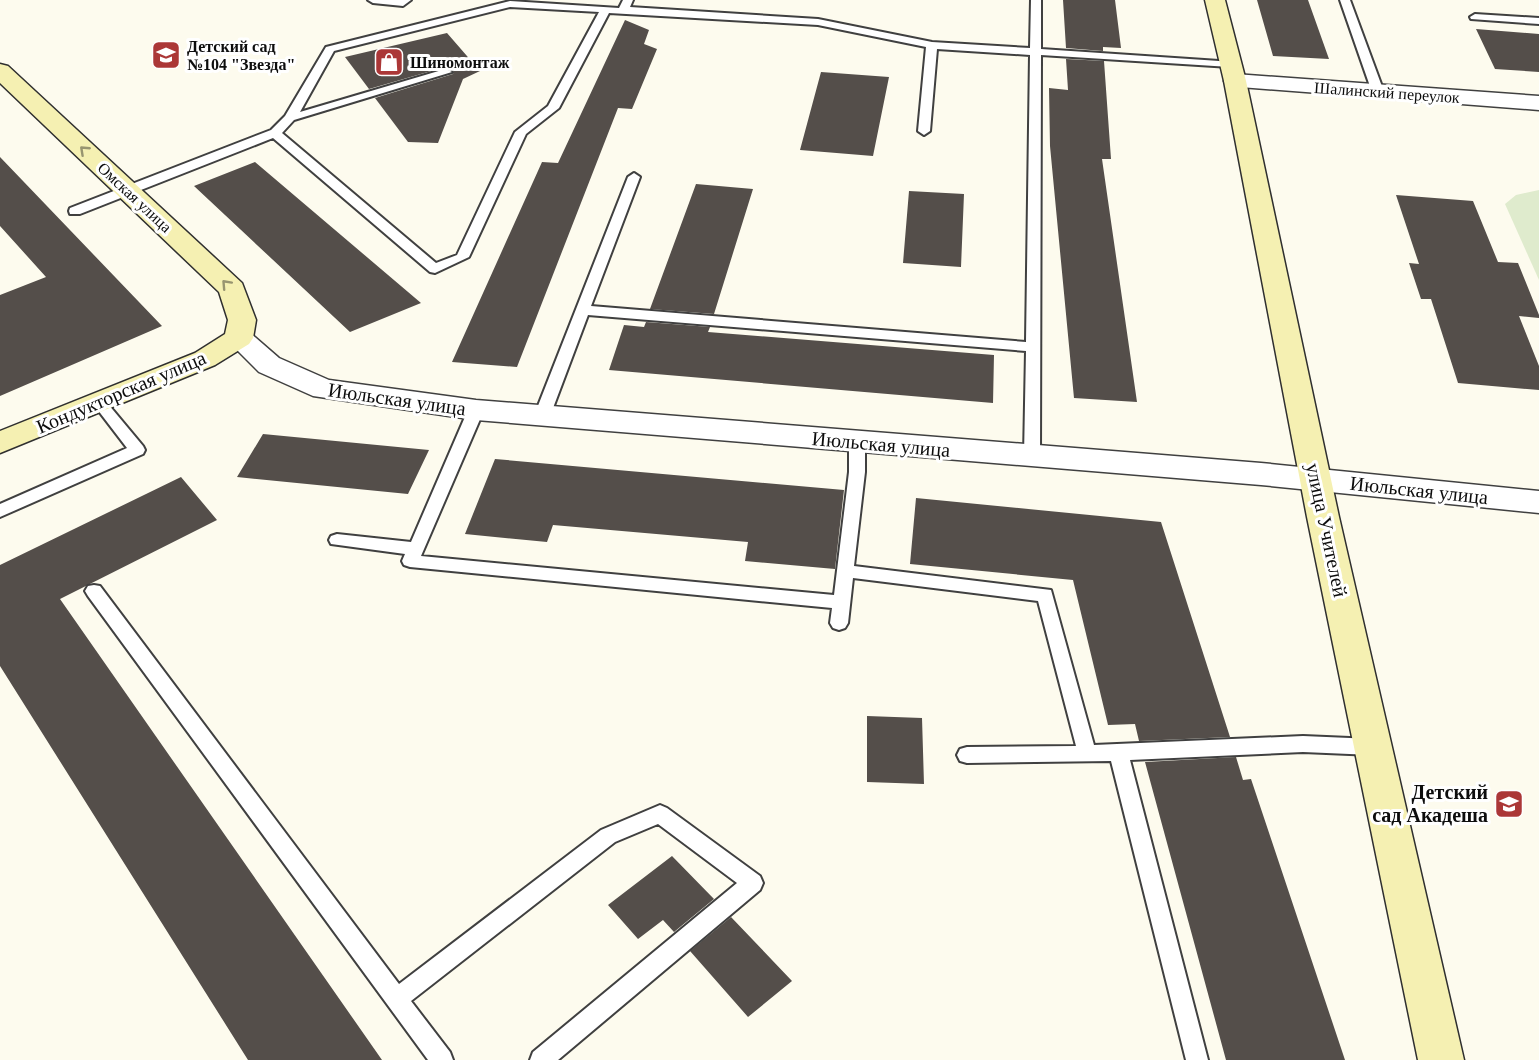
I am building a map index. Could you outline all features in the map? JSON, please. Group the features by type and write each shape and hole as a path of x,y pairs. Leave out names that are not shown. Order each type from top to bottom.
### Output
{"street":[{"name":"улица Учителей","path":"1215,0 1372,747 1441,1060"},
{"name":"Омская улица","path":"0,72 232,289 242,320 239,338"},
{"name":"Шалинский переулок","path":"1232,73 1378,92 1539,103"},
{"name":"Июльская улица","path":"239,338 269,365 323,389 476,410 1317,479 1539,502"},
{"name":"Кондукторская улица","path":"0,442 205,359 239,338"}],"lane":[{"path":"373,0 404,3 406,0"},
{"path":"1032,456 1031,346 1036,0"},
{"path":"1345,0 1378,92"},
{"path":"75,211 275,133 290,118 330,50 510,4 606,9 626,5 818,22 932,45 1035,52 1232,73"},
{"path":"275,133 435,269 462,257 521,132 554,108 606,9"},
{"path":"1475,17 1539,21"},
{"path":"924,131 932,45"},
{"path":"290,118 446,72"},
{"path":"542,416 634,177"},
{"path":"583,310 1031,346"},
{"path":"0,511 137,450 98,401"},
{"path":"476,410 410,561 842,602"},
{"path":"839,623 857,472 857,442"},
{"path":"337,540 416,549"},
{"path":"845,571 1045,596 1087,753"},
{"path":"94,591 442,1060"},
{"path":"967,755 1119,753 1303,744 1372,747"},
{"path":"1119,753 1197,1060"},
{"path":"396,999 608,836 660,814 753,883 541,1060"}],"green space":[{"path":"1539,190 1539,280 1505,204 1516,195"}],"building":[{"path":"1063,0 1115,0 1121,48 1103,47 1103,51 1066,48"},
{"path":"1257,0 1308,0 1329,59 1273,56"},
{"path":"625,20 649,30 644,44 657,49 632,109 618,108 517,367 452,362 542,162 558,163"},
{"path":"1476,29 1539,34 1539,72 1495,69"},
{"path":"447,33 480,71 463,79 438,143 408,142 375,98 453,74 454,71 445,67 369,89 345,57"},
{"path":"1066,59 1104,61 1111,159 1102,159 1137,402 1074,398 1050,146 1049,88 1068,90"},
{"path":"821,72 889,77 873,156 800,150"},
{"path":"0,157 162,326 0,396 0,295 46,277 0,226"},
{"path":"255,162 421,303 350,332 194,186"},
{"path":"696,184 753,189 714,314 650,309"},
{"path":"909,191 964,194 961,267 903,263"},
{"path":"1396,195 1473,201 1498,262 1518,263 1539,315 1539,318 1519,316 1539,366 1539,390 1458,383 1431,299 1421,299 1409,263 1419,264"},
{"path":"646,322 710,327 708,332 994,355 993,403 609,370 624,325 644,327"},
{"path":"263,434 429,450 408,494 237,477"},
{"path":"495,459 844,490 835,569 745,561 748,542 553,525 547,542 465,534"},
{"path":"181,477 217,520 60,599 382,1060 248,1060 0,666 0,565"},
{"path":"916,498 1161,522 1230,737 1139,741 1135,724 1108,725 1073,580 910,564"},
{"path":"867,716 922,718 924,784 867,782"},
{"path":"1236,757 1243,780 1251,779 1345,1060 1226,1060 1145,762"},
{"path":"672,856 714,899 674,932 663,920 638,939 608,905"},
{"path":"731,917 792,981 748,1017 690,951"}],"place":[{"name":"Детский сад №104 \"Звезда\"","path":"166,55"},
{"name":"Шиномонтаж","path":"389,62"},
{"name":"Детский сад Акадеша","path":"1509,804"}]}
